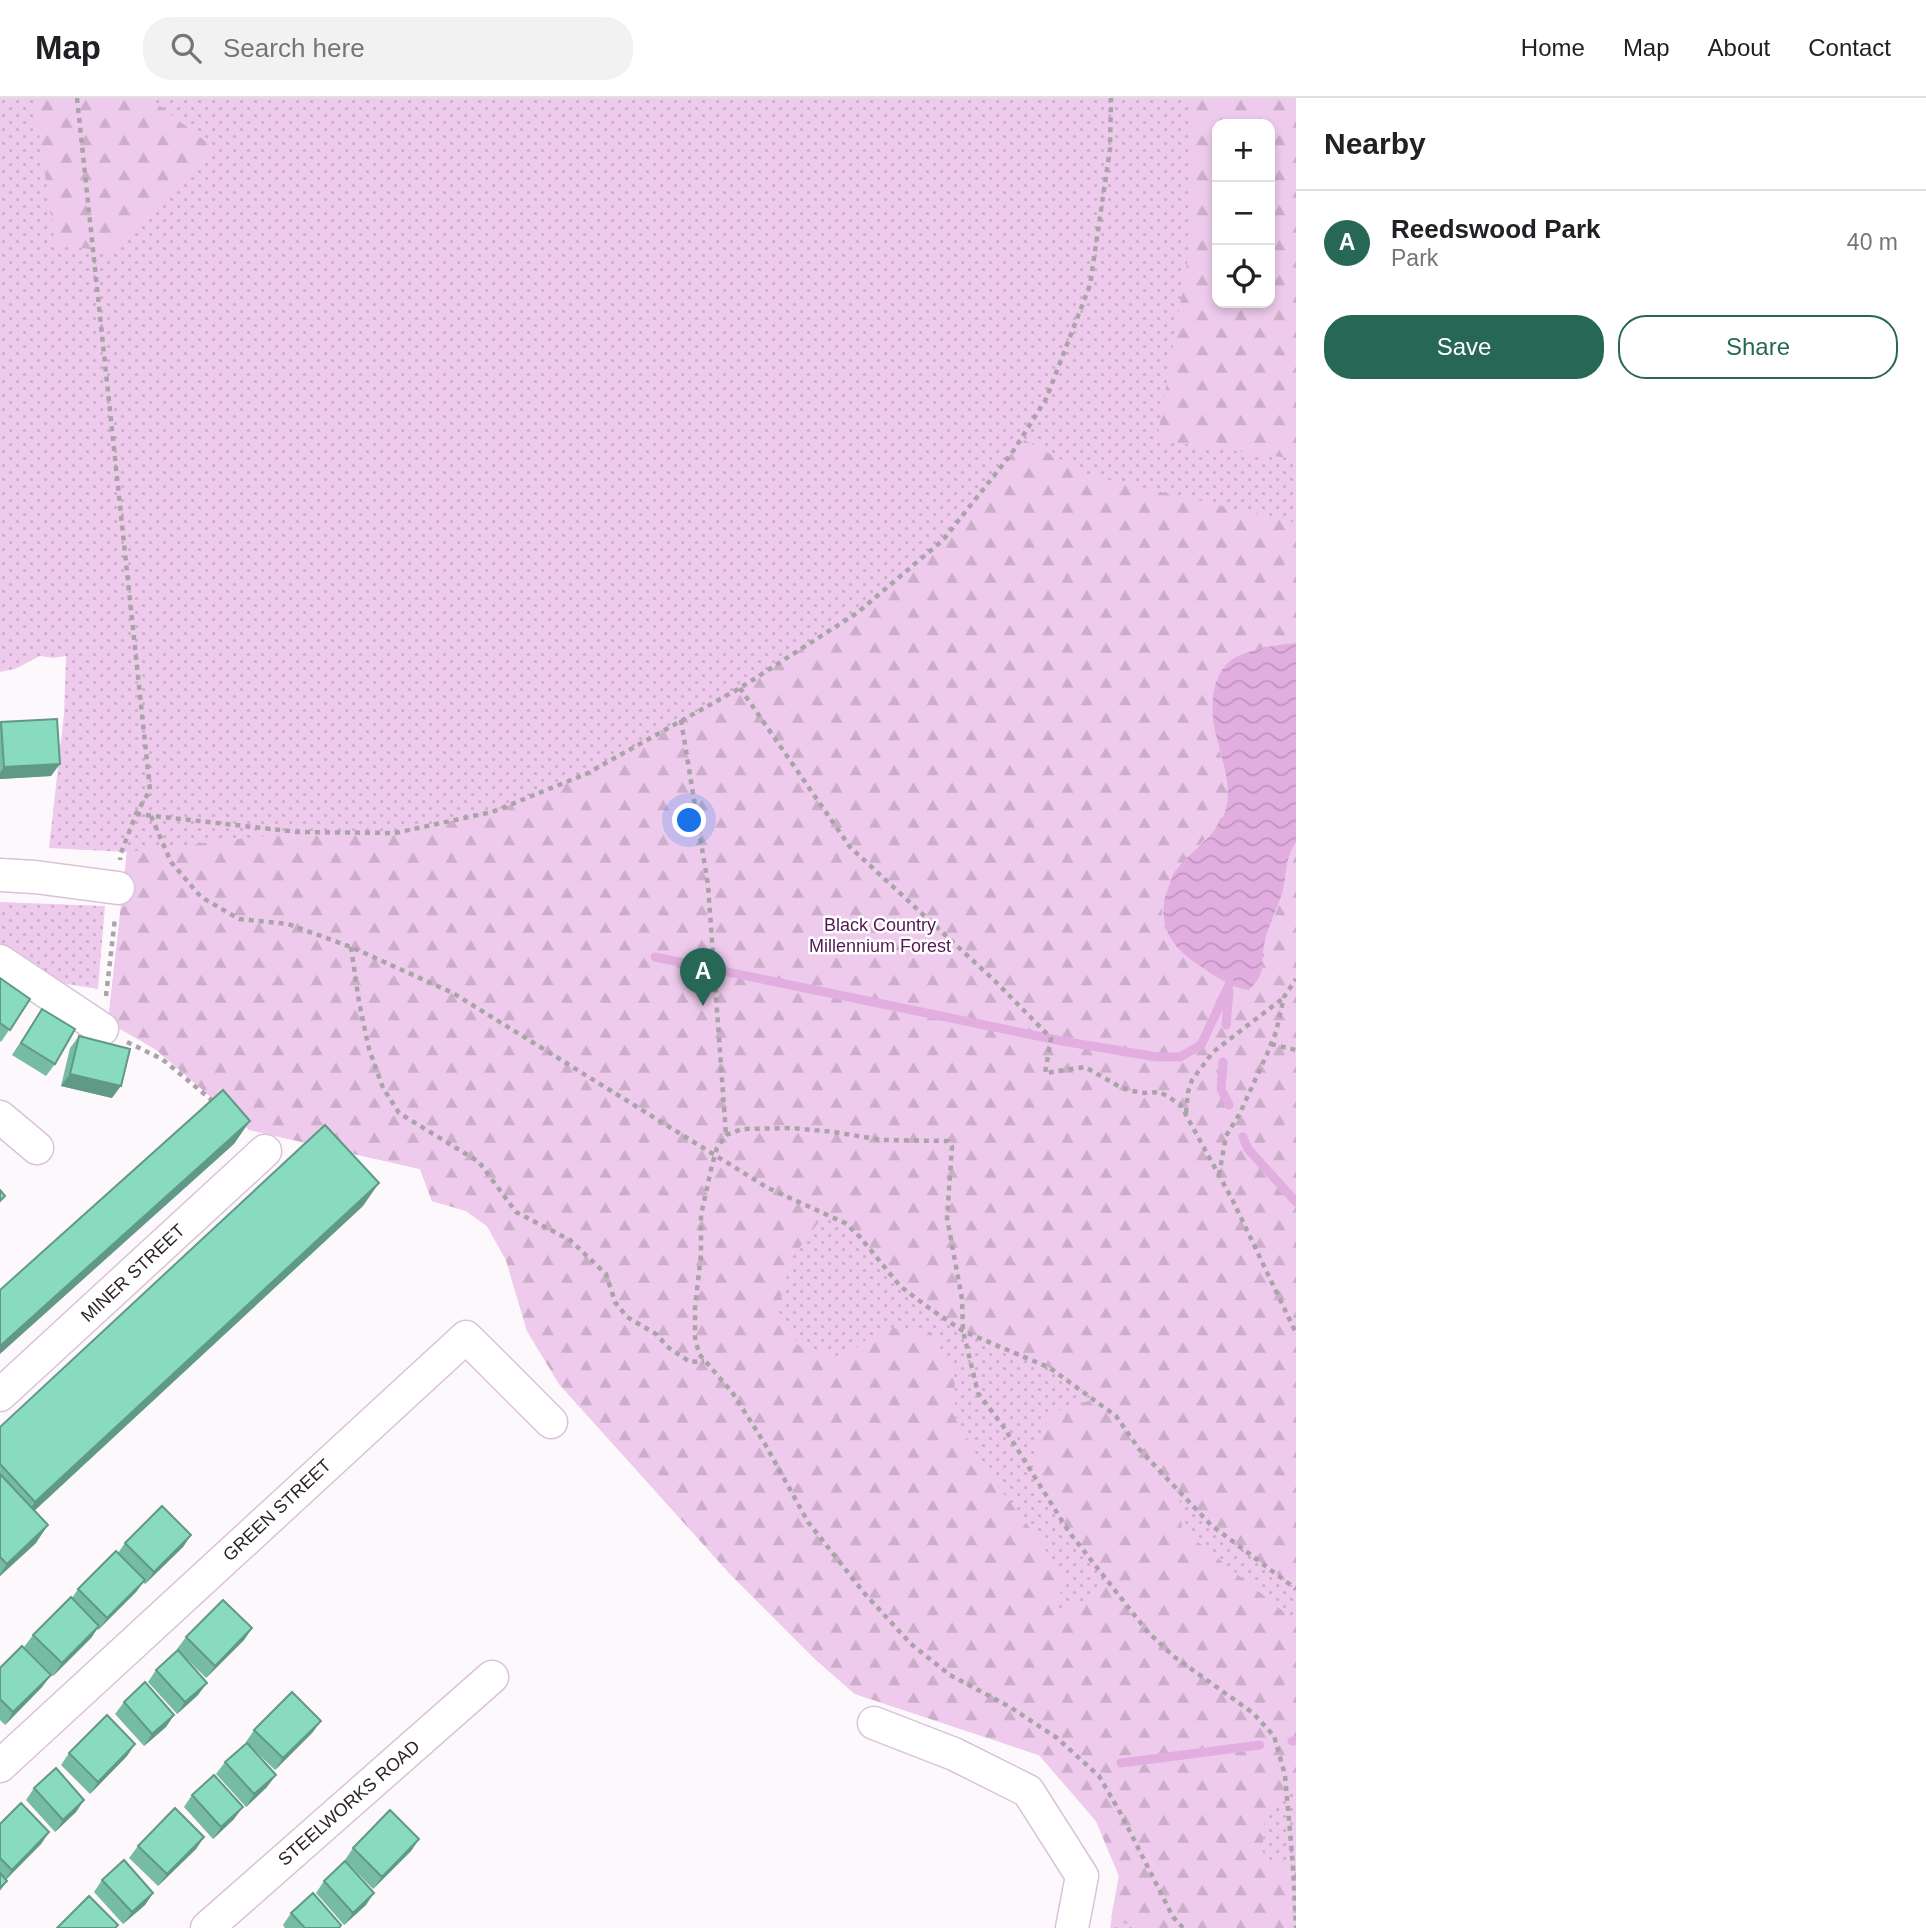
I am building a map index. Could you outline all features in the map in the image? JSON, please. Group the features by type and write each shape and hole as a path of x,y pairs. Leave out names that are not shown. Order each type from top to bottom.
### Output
{"street":[{"path":"0,875 118,888"},
{"path":"0,961 102,1029"},
{"path":"0,1117 37,1148"},
{"name":"MINER STREET","path":"0,1395 265,1151"},
{"name":"GREEN STREET","path":"0,1766 466,1337 551,1422"},
{"name":"STEELWORKS ROAD","path":"207,1928 492,1678"},
{"path":"874,1723 954,1754 1028,1791 1083,1876 1073,1928"}],"path":[{"path":"77,98 150,790 135,814 121,853 102,1029 162,1059 220,1106"},
{"path":"135,814 298,832 395,833 492,811 586,774 740,688 857,613 943,540 1012,453 1046,399 1090,285 1110,149 1111,98"},
{"path":"740,688 850,847 996,982 1051,1038 1045,1073 1085,1067 1122,1088 1142,1093 1160,1092 1180,1104 1232,1199 1296,1333"},
{"path":"681,720 708,885 726,1135 715,1155 701,1215 700,1278 695,1308 695,1337 699,1354 732,1391 808,1522 865,1594 911,1644 950,1675 1010,1707 1057,1738 1099,1776 1173,1917 1183,1928"},
{"path":"151,816 171,862 201,897 239,919 288,924 351,947 453,993 768,1188 845,1223 900,1286 963,1331 1050,1368 1116,1416 1139,1449 1211,1525 1296,1589"},
{"path":"351,947 369,1049 383,1088 399,1113 479,1162 516,1212 570,1240 606,1274 615,1302 627,1317 656,1334 668,1349 690,1362 704,1361"},
{"path":"1219,1175 1226,1136 1240,1114 1276,1032 1284,998 1296,979"},
{"path":"1186,1114 1192,1080 1213,1052 1284,998"},
{"path":"1271,1044 1296,1051"},
{"path":"726,1135 742,1129 792,1128 882,1140 948,1141 952,1147 947,1218 962,1299 963,1331 978,1393 1003,1426 1069,1532 1147,1631 1174,1656 1254,1713 1274,1735 1284,1775 1294,1864 1296,1928"}],"green space":[{"path":"0,98 1296,98 1296,1928 1110,1928 1119,1876 1096,1821 1039,1755 855,1694 816,1660 730,1574 559,1384 527,1331 506,1260 487,1226 466,1211 432,1201 420,1169 314,1145 196,1084 155,1049 108,1022 127,852 49,848 64,714 66,656 40,656 15,669 0,672"},
{"path":"34,98 150,98 214,148 110,252 55,244"},
{"path":"1191,98 1296,98 1296,459 1157,440 1188,258"},
{"name":"Black Country Millennium Forest","path":"1021,438 1091,476 1296,523 1296,643 1251,651 1231,662 1217,679 1213,695 1213,714 1227,784 1225,813 1218,826 1195,850 1177,875 1163,900 1162,917 1166,931 1186,955 1241,989 1264,961 1268,934 1283,891 1288,860 1296,842 1296,1589 1211,1525 1179,1494 1182,1529 1296,1622 1296,1788 1286,1791 1264,1824 1262,1862 1296,1865 1296,1928 1138,1928 1111,1918 1119,1876 1096,1821 1039,1755 855,1694 816,1660 730,1574 559,1384 527,1331 506,1260 487,1226 466,1211 432,1201 420,1169 249,1130 155,1049 108,1022 127,852 298,832 395,833 492,812 586,774 740,688 857,613 943,540","holes":["824,1215 845,1223 900,1286 929,1308 963,1331 1050,1368 1094,1399 1051,1413 1037,1441 1032,1472 1069,1532 1110,1583 1083,1602 1054,1611 1065,1579 987,1472 956,1420 954,1371 931,1332 883,1327 843,1358 798,1345 778,1310 791,1259"]},
{"path":"0,902 105,906 98,989 54,982 0,948"}],"water":[{"path":"1296,643 1296,842 1288,861 1282,894 1265,939 1261,973 1249,990 1242,989 1218,978 1180,950 1168,933 1163,915 1164,905 1174,872 1213,832 1227,804 1226,776 1213,713 1214,693 1219,675 1236,657 1271,646"}],"building":[{"path":"57,719 60,764 4,767 1,722"},
{"path":"0,978 30,999 10,1030 0,1023"},
{"path":"42,1009 75,1029 55,1064 21,1043"},
{"path":"79,1036 130,1049 121,1086 70,1074"},
{"path":"223,1090 250,1121 0,1346 0,1290"},
{"path":"325,1125 379,1183 35,1502 0,1464 0,1427"},
{"path":"0,1474 48,1525 7,1564 0,1557"},
{"path":"162,1506 191,1535 154,1572 125,1543"},
{"path":"116,1551 145,1580 107,1618 78,1589"},
{"path":"71,1597 99,1626 62,1663 33,1635"},
{"path":"223,1600 252,1628 215,1666 186,1637"},
{"path":"22,1646 51,1675 13,1712 0,1699 0,1668"},
{"path":"178,1650 207,1683 185,1702 156,1670"},
{"path":"145,1682 174,1715 152,1734 124,1702"},
{"path":"292,1692 321,1721 283,1758 254,1730"},
{"path":"107,1715 135,1744 98,1782 69,1753"},
{"path":"247,1743 276,1775 254,1794 225,1762"},
{"path":"56,1768 84,1800 63,1820 34,1788"},
{"path":"214,1775 243,1807 221,1827 192,1795"},
{"path":"21,1803 49,1832 12,1870 0,1858 0,1824"},
{"path":"175,1808 204,1837 167,1874 138,1846"},
{"path":"390,1810 419,1839 382,1877 353,1848"},
{"path":"124,1860 153,1893 132,1912 102,1880"},
{"path":"345,1861 374,1893 353,1913 324,1881"},
{"path":"0,1873 7,1881 0,1888"},
{"path":"313,1893 341,1925 339,1928 305,1928 291,1913"},
{"path":"89,1896 118,1925 115,1928 57,1928"}],"waterway":[{"path":"655,957 1062,1041 1157,1057 1180,1057 1201,1045 1230,983"},
{"path":"1226,1025 1229,992"},
{"path":"1223,1062 1221,1089 1229,1105"},
{"path":"1243,1137 1248,1149 1296,1202"},
{"path":"1292,1741 1296,1740"},
{"path":"1121,1763 1260,1745"}],"place":[{"name":"Reedswood Park","path":"703,1006"}]}
